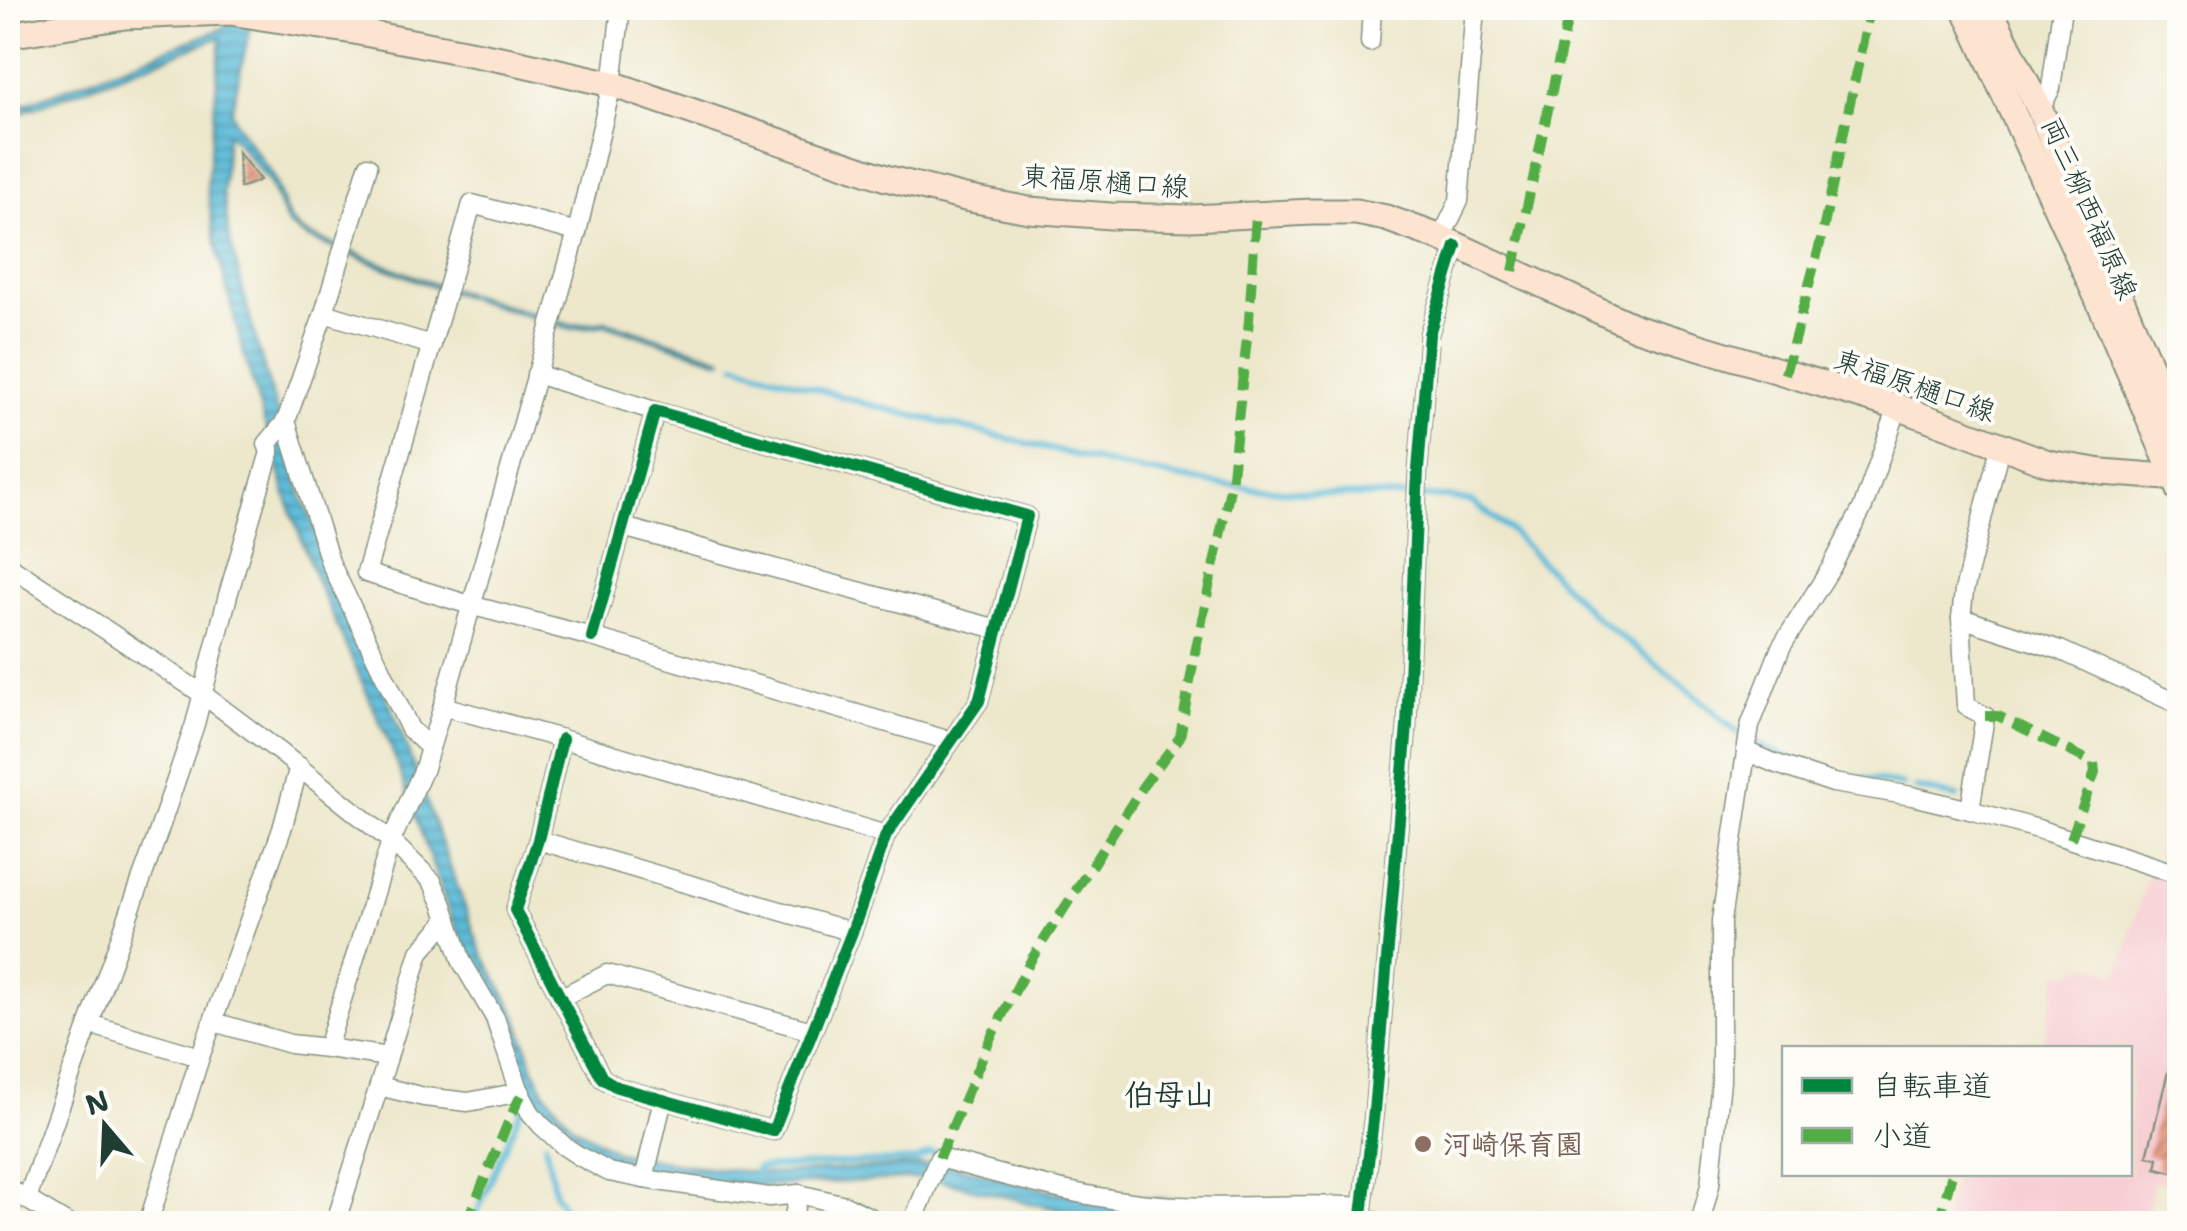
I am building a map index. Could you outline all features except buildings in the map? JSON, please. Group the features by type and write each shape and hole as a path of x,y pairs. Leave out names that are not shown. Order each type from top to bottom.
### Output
{"main road":[{"name":"両三柳西福原線","path":"1965,8 2177,482"},
{"name":"両三柳西福原線","path":"1989,8 2040,110 2180,437"},
{"name":"東福原樋口線","path":"8,35 125,16 243,14 354,31 612,84 886,178 1029,210 1191,218 1356,212 1386,218 1449,242 1637,328 1898,406 2048,463 2177,482"}],"street":[{"path":"326,1048 392,841 423,772 443,706 576,232 612,84 621,8"},
{"path":"1370,42 1372,8"},
{"path":"1362,1216 1407,726 1418,470 1429,334 1459,201 1475,8"},
{"path":"2040,110 2050,88 2062,8"},
{"path":"26,1199 195,724 270,452 267,444 279,429 324,313 368,166"},
{"path":"576,232 472,204 366,573 470,606 950,740"},
{"path":"324,313 432,345"},
{"path":"536,374 1028,516 979,701 886,836 773,1130 616,1086 602,1078 514,910 538,840 562,739"},
{"path":"1700,1224 1710,1185 1722,1081 1721,921 1750,726 1781,647 1831,568 1863,507 1898,406"},
{"path":"592,637 656,411"},
{"path":"279,429 330,562 410,729 430,748"},
{"path":"1970,810 1986,716 1966,706 1961,618 2000,446"},
{"path":"624,527 998,630"},
{"path":"8,565 201,693 299,766 392,841 432,881 462,962 495,1018 530,1112 578,1156 609,1172 644,1180 769,1197 799,1194 845,1205 883,1224"},
{"path":"1961,618 2060,650 2180,705"},
{"path":"443,706 886,836"},
{"path":"1746,751 1833,783 1912,796 2038,828 2180,875"},
{"path":"148,1224 200,1057 282,829 299,766"},
{"path":"538,840 852,932"},
{"path":"336,1224 420,952 448,919"},
{"path":"560,998 607,974 812,1032"},
{"path":"214,1022 290,1044 388,1057"},
{"path":"89,1024 200,1057"},
{"path":"379,1086 424,1098 468,1102 521,1092"},
{"path":"644,1180 663,1099"},
{"path":"912,1224 939,1158 1177,1214 1362,1216 1389,1224"},
{"path":"8,1188 68,1224"},
{"path":"792,1224 799,1194"}],"shaded area":[{"path":"2179,835 2179,1187 2154,1181 2145,1223 1942,1224 1955,1176 2132,1176 2132,1046 2042,1046 2059,972 2073,972 2081,966 2099,967 2118,975 2150,870 2156,871 2164,843"}],"water":[{"path":"229,8 255,8 231,112 275,181 290,219 304,233 432,283 571,325 606,321 723,358 721,361 606,325 570,329 436,288 307,238 288,225 269,182 227,134 223,192 230,240 304,502 397,721 481,951 518,1018 544,1090 572,1125 617,1152 732,1170 772,1174 944,1163 1061,1193 1336,1209 1377,1223 1141,1223 1046,1207 922,1178 756,1187 613,1166 566,1139 540,1112 526,1090 446,904 391,747 316,579 290,508 242,348 215,242 207,187 221,37 30,107 8,123 8,111 223,28"}],"waterway":[{"path":"8,59 20,111"},
{"path":"736,364 867,404 1127,468 1216,484 1320,495 1449,497 1472,502 1509,529 1592,614 1735,730 1769,750 1836,774 1903,785"},
{"path":"1916,788 1957,797"},
{"path":"472,1224 523,1105"},
{"path":"545,1143 555,1193 573,1224"},
{"path":"755,1178 756,1168 916,1160 930,1153 957,1153 1088,1183"}],"marked path":[{"path":"260,16 262,8"},
{"path":"1513,271 1570,8"},
{"path":"1785,374 1821,240 1870,8"},
{"path":"939,1158 991,1037 1031,960 1143,786 1180,737 1231,484 1256,215"},
{"path":"1985,716 1998,716 2094,763 2095,772 2071,839"},
{"path":"466,1224 521,1095"},
{"path":"1938,1224 1951,1176"}],"cycle path":[{"path":"1361,1224 1407,726 1418,470 1429,334 1456,246"},
{"path":"562,739 538,840 515,910 602,1078 617,1087 773,1131 886,835 979,701 1027,516 655,411 592,637"}],"place":[{"name":"河崎保育園","path":"1423,1144"}],"district":[{"name":"伯母山","path":"1169,1095"}]}
